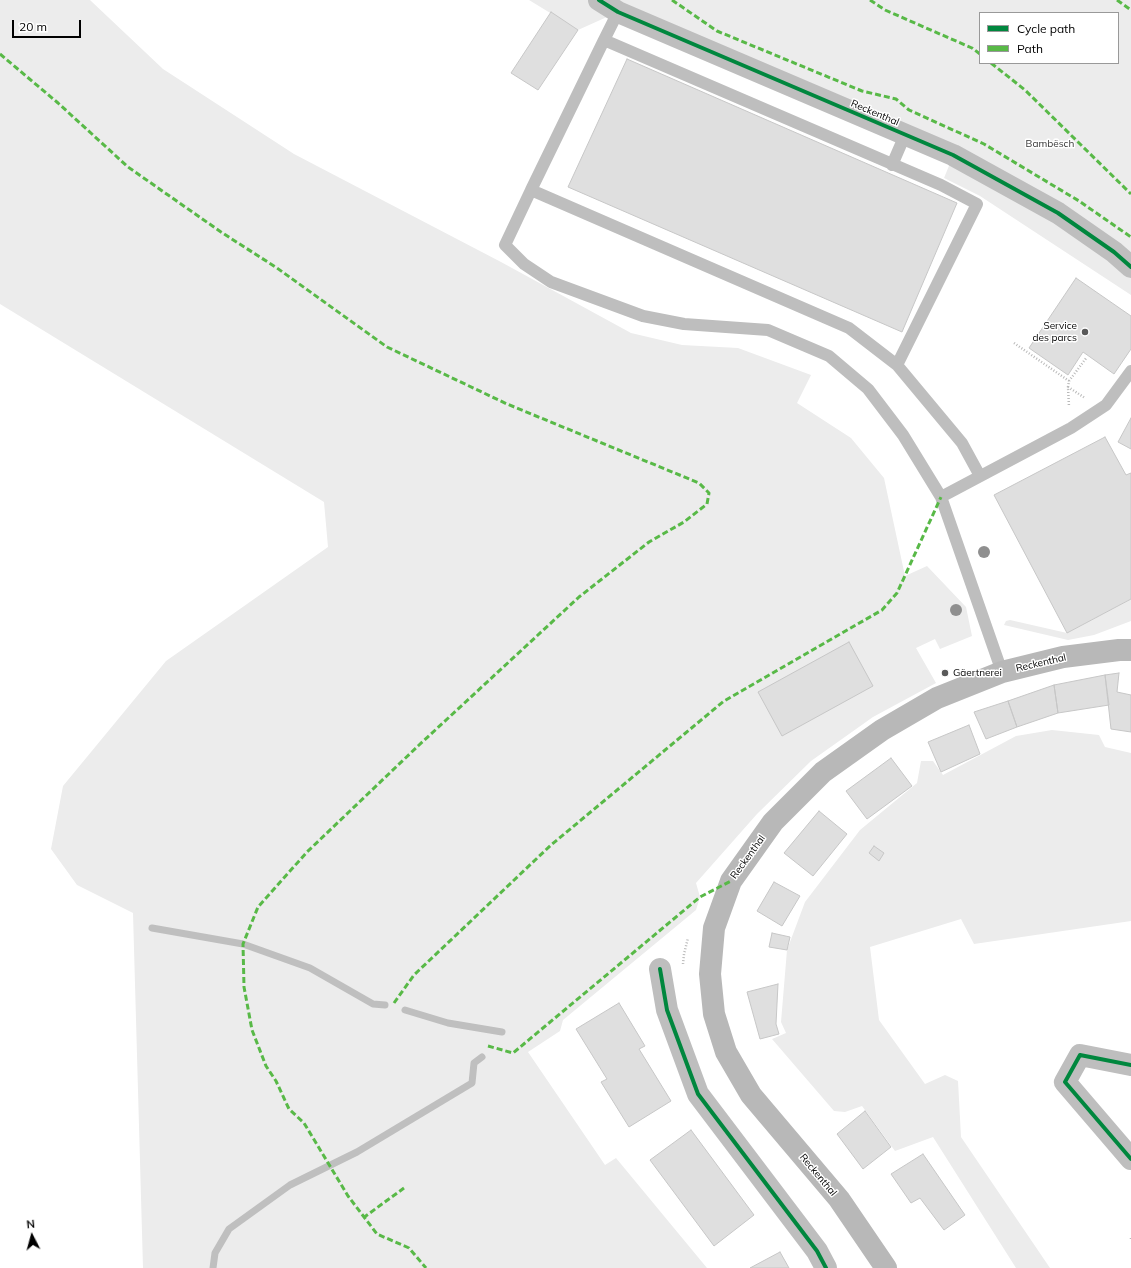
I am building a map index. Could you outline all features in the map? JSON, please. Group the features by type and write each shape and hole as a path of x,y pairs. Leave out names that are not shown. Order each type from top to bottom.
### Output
{"main road":[{"name":"Reckenthal","path":"886,1268 839,1199 752,1095 726,1052 714,1014 710,974 714,928 731,881 773,822 823,772 882,730 938,698 1002,672 1063,657 1119,650 1131,650"}],"street":[{"name":"Reckenthal","path":"599,0 618,12 953,156 1058,213 1114,252 1131,268"},
{"path":"660,969 668,1010 698,1094 817,1251 826,1268"},
{"path":"1131,1065 1080,1055 1065,1082 1131,1159"}],"lane":[{"path":"618,12 505,245 524,264 551,282 643,316 684,324 768,330 829,356 868,389 903,434 941,497 1002,672"},
{"path":"604,40 940,186 977,204 897,365"},
{"path":"892,165 905,135"},
{"path":"531,190 849,328 897,365 962,443 980,476"},
{"path":"941,497 1071,428 1106,405 1131,371"}],"path":[{"path":"1014,343 1069,381"},
{"path":"1071,428 1068,400 1069,381 1087,357"}],"green space":[{"path":"0,0 90,0 163,69 294,154 501,262 631,333 682,345 738,348 811,375 797,403 851,438 884,478 905,576 927,566 966,607 972,636 940,649 935,639 916,648 936,683 873,717 811,761 757,814 696,883 700,897 696,910 563,1020 560,1031 528,1052 605,1165 616,1158 707,1268 143,1268 133,913 77,885 51,849 63,786 166,661 328,547 324,502 0,304"},
{"name":"Bambësch","path":"529,0 1131,0 1131,295 980,196 944,178 953,156 618,12 578,30"},
{"path":"1131,599 1131,621 1094,635 1068,640 1004,625 1006,621 1010,620 1067,633"},
{"path":"1052,730 1099,735 1105,747 1131,753 1131,921 974,944 961,919 870,947 879,1020 925,1084 945,1075 958,1081 961,1137 1050,1268 1016,1268 933,1137 895,1151 862,1106 845,1112 834,1111 772,1039 786,1033 781,1022 787,950 805,902 860,830 917,783 921,761 933,761 943,775 1016,736"}],"building":[{"path":"551,12 578,30 538,90 511,73"},
{"path":"627,59 957,203 902,332 568,187"},
{"name":"Service des parcs","path":"1076,278 1131,316 1131,349 1114,374 1083,352 1068,375 1029,348"},
{"path":"1131,418 1131,449 1118,442"},
{"path":"1105,437 1126,475 1131,473 1131,599 1067,633 994,495"},
{"path":"849,642 873,686 782,736 758,692"},
{"path":"1119,673 1117,692 1131,695 1131,732 1111,729 1105,675"},
{"path":"1105,675 1109,705 1058,713 1054,685"},
{"path":"1054,685 1058,713 1017,727 1008,701"},
{"path":"1008,701 1017,727 986,739 974,712"},
{"path":"969,725 980,754 941,772 928,742"},
{"path":"891,758 912,786 867,819 846,791"},
{"path":"819,811 847,834 813,876 784,853"},
{"path":"874,846 884,853 879,861 869,853"},
{"path":"774,882 800,896 782,926 757,911"},
{"path":"772,933 790,937 787,950 769,947"},
{"path":"778,984 776,1024 779,1034 760,1039 747,992"},
{"path":"619,1003 645,1046 639,1049 671,1101 629,1127 601,1082 607,1079 576,1029"},
{"path":"865,1111 891,1147 863,1169 837,1134"},
{"path":"691,1130 754,1215 714,1246 650,1160"},
{"path":"923,1154 965,1215 944,1230 920,1198 911,1203 891,1174"},
{"path":"780,1252 789,1268 750,1268"}],"waterway":[{"path":"152,928 243,944 310,968 373,1004 385,1005"},
{"path":"405,1010 448,1023 502,1032"},
{"path":"213,1268 215,1253 229,1229 290,1185 357,1152 472,1083 474,1063 482,1057"}],"marked path":[{"path":"672,0 717,31 862,91 896,99 909,110 984,144 1079,201 1131,237"},
{"path":"870,0 885,10 972,48 979,53"},
{"path":"1117,0 1131,10"},
{"path":"0,54 58,103 128,167 221,232 277,268 387,347 507,404 699,483 709,493 707,504 684,522 649,542 579,597 418,746 307,852 258,907 243,944 244,987 252,1030 266,1066 276,1081 289,1109 304,1123 348,1196 377,1234 409,1248 426,1268"},
{"path":"992,64 1025,90 1131,194"},
{"path":"394,1003 414,975 551,845 724,701 882,610 897,593 941,497"},
{"path":"488,1046 513,1053 700,897 731,881"},
{"path":"363,1218 404,1188"}],"cycle path":[{"path":"599,0 618,12 953,155 1058,213 1114,252 1131,267"},
{"path":"660,969 667,1010 698,1094 817,1251 826,1268"},
{"path":"1131,1065 1080,1055 1065,1082 1131,1159"}],"place":[{"name":"Service des parcs","path":"1085,332"},
{"name":"Gäertnerei","path":"945,673"}]}
